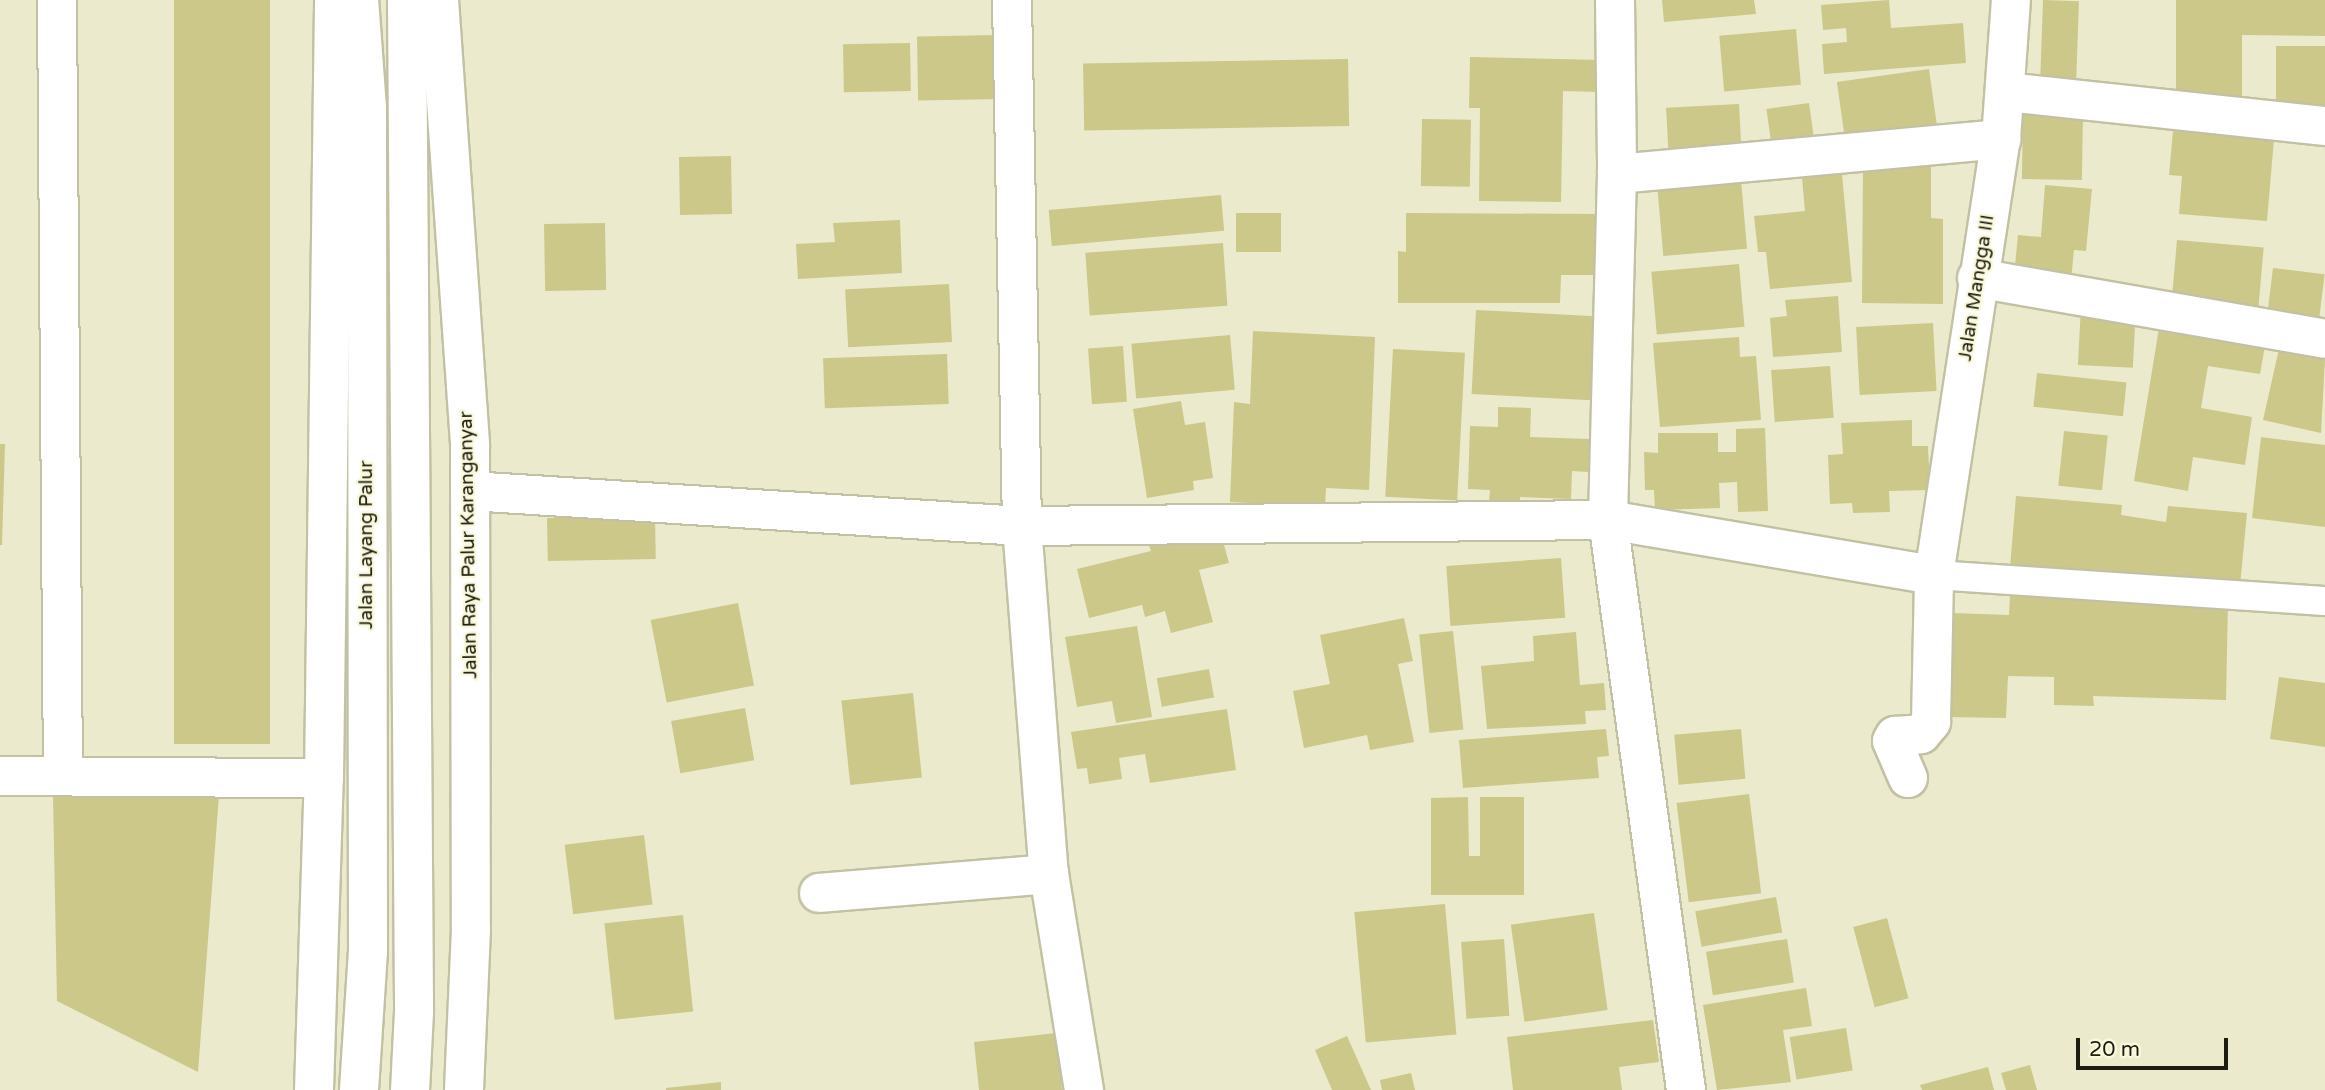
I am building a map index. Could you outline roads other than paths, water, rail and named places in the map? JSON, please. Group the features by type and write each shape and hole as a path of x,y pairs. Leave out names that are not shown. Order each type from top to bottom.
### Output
{"street":[{"path":"57,0 63,775"},
{"path":"314,1090 324,778 334,0"},
{"name":"Jalan Layang Palur","path":"359,0 367,108 368,951 359,1090"},
{"path":"407,0 411,345 410,1090"},
{"name":"Jalan Raya Palur Karanganyar","path":"439,0 470,491 471,929 464,1090"},
{"path":"1012,0 1022,526 1049,874 1084,1090"},
{"path":"1615,0 1617,174 1608,520 1686,1090"},
{"name":"Jalan Mangga III","path":"1908,778 1892,741 1895,736 1921,734 1931,722 1934,575 1977,278 2001,139 2011,0"},
{"path":"2006,92 2325,126"},
{"path":"1617,174 2001,139"},
{"path":"1977,278 2325,339"},
{"path":"470,491 1022,526 1608,520 1934,575"},
{"path":"0,776 324,778"},
{"path":"819,893 1049,874"}],"lane":[{"path":"1934,575 2325,601"}]}
